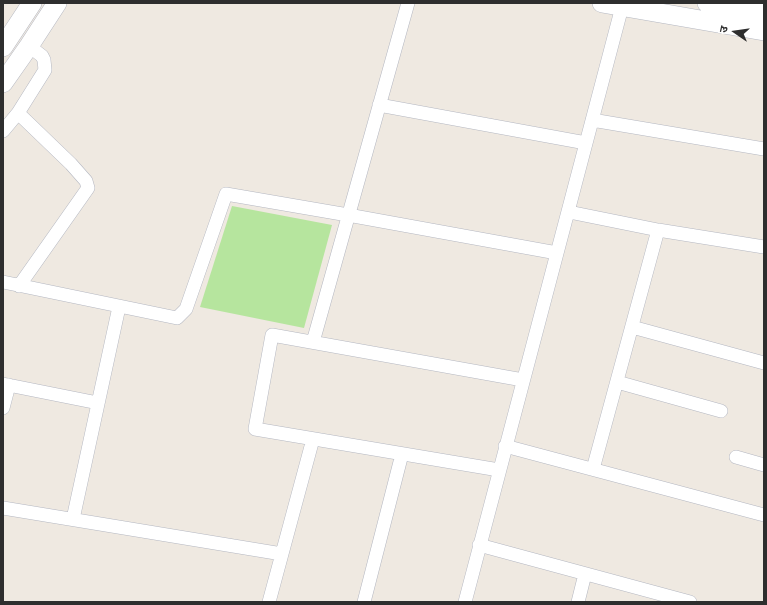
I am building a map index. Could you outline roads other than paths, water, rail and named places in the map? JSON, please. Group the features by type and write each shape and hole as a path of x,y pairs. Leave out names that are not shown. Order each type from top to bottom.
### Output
{"street":[{"path":"3,48 32,3"},
{"path":"3,83 57,3"},
{"path":"313,342 408,3"},
{"path":"602,3 623,5 764,31"},
{"path":"707,3 764,13"},
{"path":"465,602 505,446 623,5"},
{"path":"3,131 18,113 45,70 42,56 29,46"},
{"path":"379,105 586,143"},
{"path":"18,113 71,164 86,181 88,188 19,286"},
{"path":"592,120 764,149"},
{"path":"3,282 177,318 186,309 226,194 557,253"},
{"path":"568,212 658,230 764,247"},
{"path":"592,469 658,230"},
{"path":"73,519 119,307"},
{"path":"632,327 764,363"},
{"path":"499,470 255,429 272,335 523,380"},
{"path":"617,382 721,411"},
{"path":"3,408 6,384 98,403"},
{"path":"269,602 313,439"},
{"path":"505,446 764,515"},
{"path":"364,602 402,454"},
{"path":"736,457 764,465"},
{"path":"3,508 282,554"},
{"path":"479,545 690,602"},
{"path":"578,602 585,574"}]}
